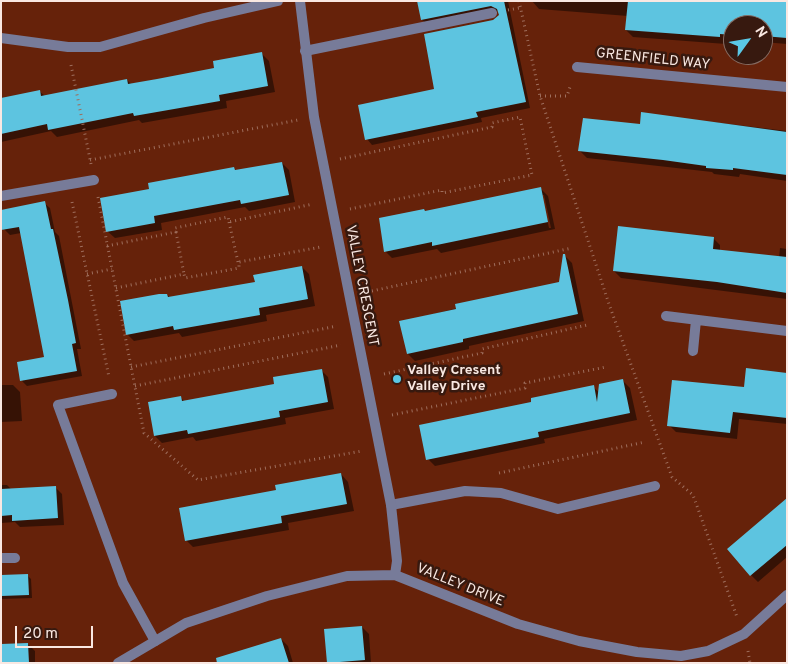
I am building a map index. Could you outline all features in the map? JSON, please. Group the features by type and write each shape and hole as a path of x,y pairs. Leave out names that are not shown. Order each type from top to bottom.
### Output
{"street":[{"path":"1,38 68,47 100,47 204,18 278,1"},
{"name":"VALLEY CRESCENT","path":"300,1 314,117 391,504 397,561 395,576"},
{"path":"305,51 492,13"},
{"name":"GREENFIELD WAY","path":"577,67 787,87"},
{"path":"1,196 94,180"},
{"path":"666,316 787,331"},
{"path":"693,351 696,320"},
{"path":"112,394 58,405 123,583 155,641"},
{"path":"391,504 465,491 500,494 558,508 655,486"},
{"path":"1,558 15,558"},
{"name":"VALLEY DRIVE","path":"118,663 186,623 267,596 347,576 395,576 518,624 578,641 637,652 681,656 708,651 744,634 787,596"}],"path":[{"path":"519,1 540,96 610,307 672,477 693,495 744,634 750,663"},
{"path":"68,47 144,433 198,480 380,448"},
{"path":"540,96 567,96 577,67"},
{"path":"90,160 314,117"},
{"path":"323,163 492,127 492,123 520,117 532,175 442,193 442,190 333,213"},
{"path":"69,184 112,394"},
{"path":"229,222 330,201"},
{"path":"228,217 229,222 239,268 186,278 175,228 228,217"},
{"path":"107,246 176,232"},
{"path":"238,262 339,244"},
{"path":"350,296 572,248"},
{"path":"87,274 112,269"},
{"path":"116,288 184,274"},
{"path":"132,367 355,323"},
{"path":"366,378 482,353 482,349 587,325"},
{"path":"135,386 358,341"},
{"path":"374,419 526,388 525,384 606,367"},
{"path":"494,474 645,442"}],"building":[{"path":"417,1 504,1 526,102 476,112 478,117 365,140 358,105 434,89 424,34 493,20 499,15 497,9 491,6 421,20"},
{"path":"628,1 787,1 787,38 773,37 773,15 723,15 723,34 720,34 720,37 625,30"},
{"path":"262,52 268,86 219,95 220,101 134,116 133,113 48,130 47,124 1,134 1,98 40,90 41,96 127,79 128,84 157,79 214,68 213,61"},
{"path":"641,112 787,132 787,175 733,168 733,170 706,168 706,166 663,160 578,151 583,118 640,124"},
{"path":"282,162 289,195 241,204 240,200 154,216 155,223 106,232 100,198 149,189 148,183 234,167 235,170"},
{"path":"541,187 548,222 432,246 432,242 384,252 379,218 424,209 425,211"},
{"path":"45,201 68,300 76,343 72,344 77,371 20,381 17,362 44,357 19,227 1,230 1,210"},
{"path":"618,226 714,237 713,249 787,257 787,293 717,282 613,271"},
{"path":"563,254 565,254 578,314 463,339 463,342 407,354 399,321 456,309 455,304 559,282"},
{"path":"302,266 308,299 259,308 260,315 174,330 173,326 126,335 120,301 159,294 167,294 168,297 255,282 253,275"},
{"path":"746,368 787,373 787,418 733,412 730,433 667,426 672,380 744,387"},
{"path":"322,369 328,402 279,411 280,417 188,434 187,430 154,436 148,402 181,396 182,401 274,384 273,377"},
{"path":"623,379 630,413 538,432 539,437 426,460 419,425 531,402 531,398 594,385 597,402 599,384"},
{"path":"341,473 347,504 281,516 282,523 185,541 179,508 276,490 275,485"},
{"path":"56,486 58,518 12,521 12,515 1,516 1,489"},
{"path":"787,498 787,545 750,576 727,549"},
{"path":"28,574 29,595 1,596 1,575"},
{"path":"362,626 365,660 327,663 324,629"},
{"path":"281,638 289,663 217,663 216,658"},
{"path":"28,643 29,663 1,663 1,644"}],"place":[{"name":"Valley Cresent Valley Drive","path":"397,379"}]}
